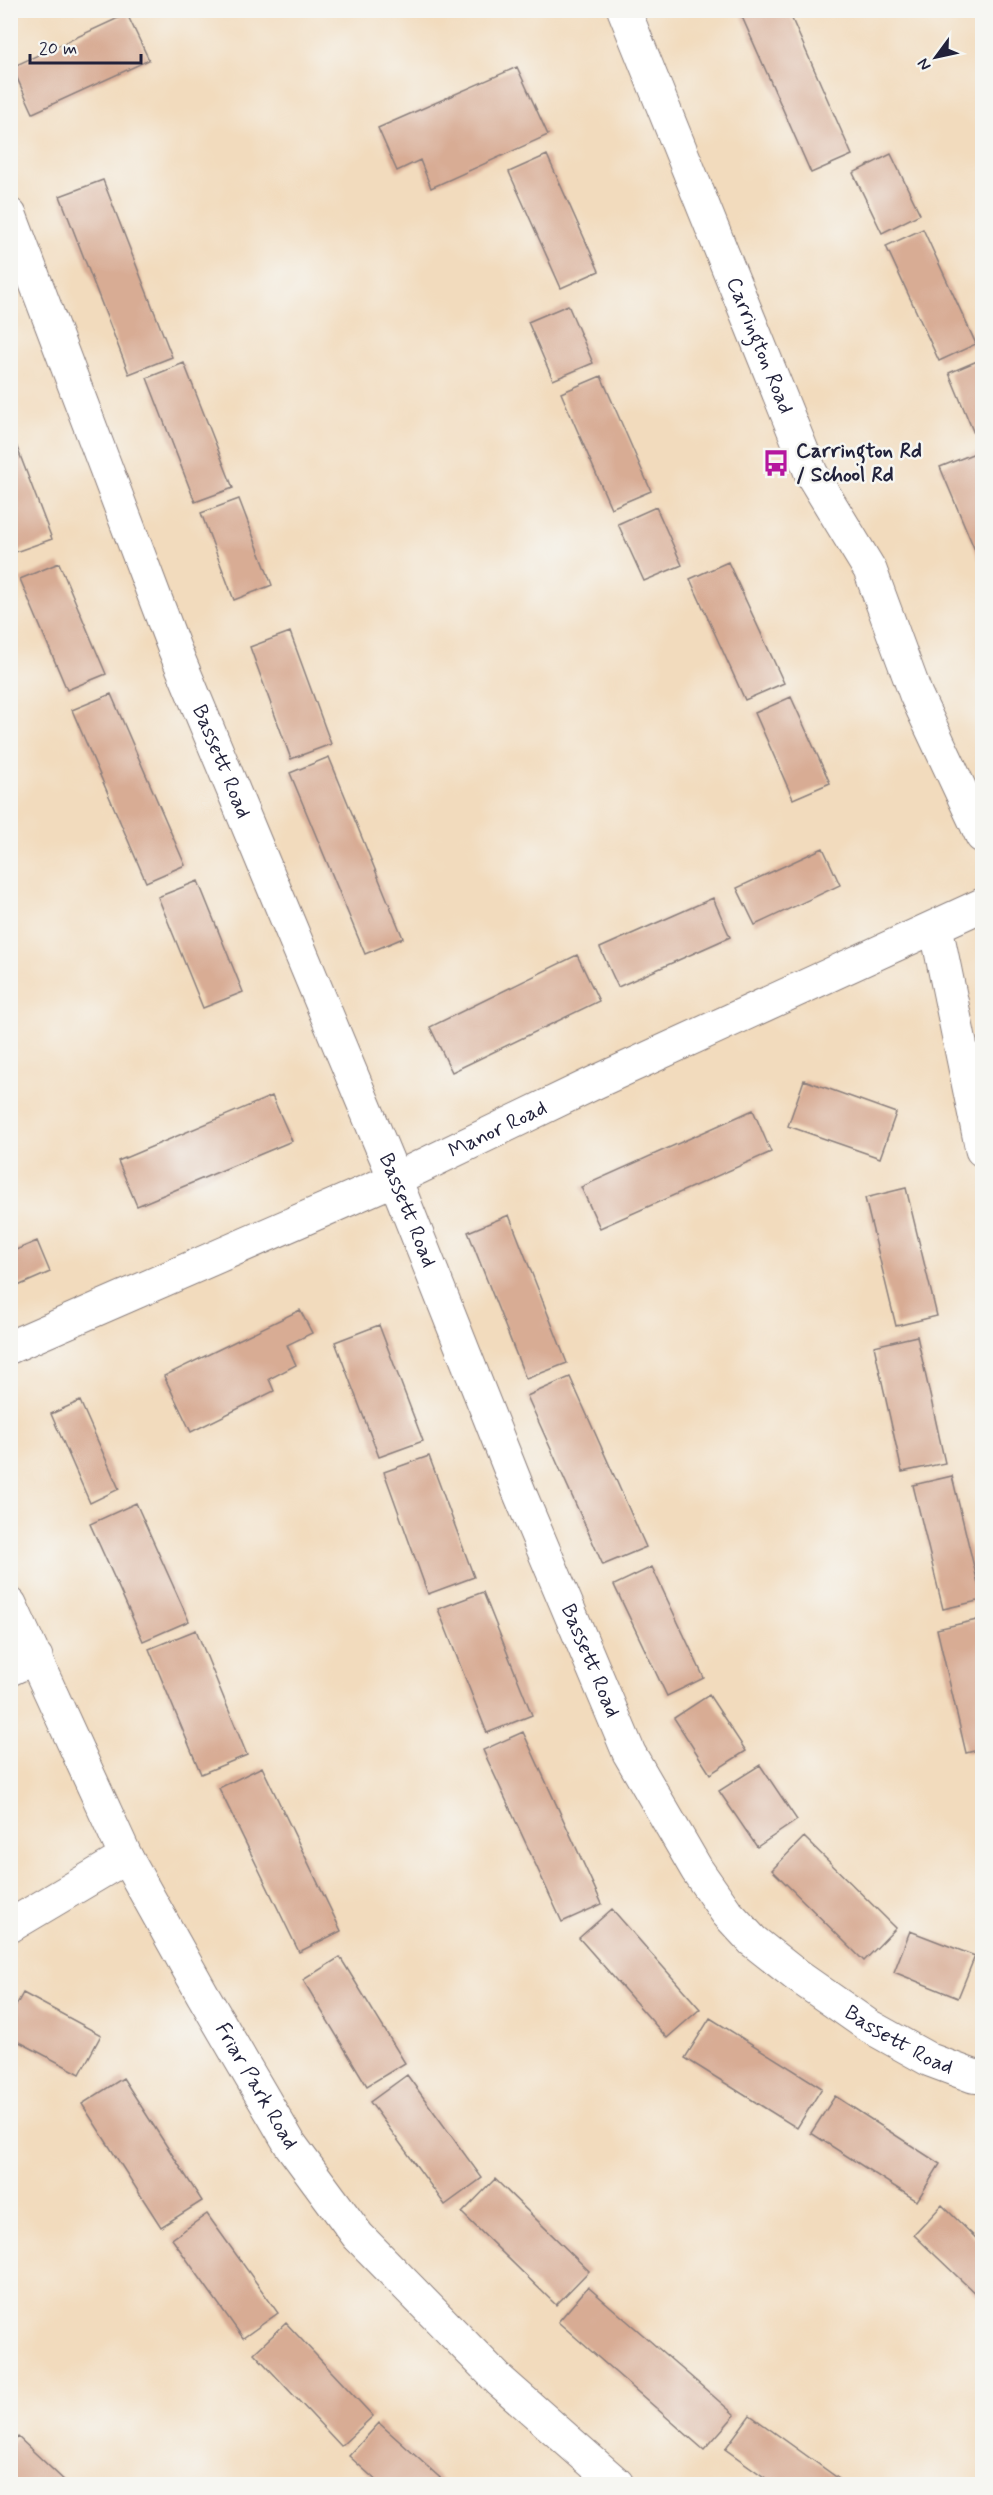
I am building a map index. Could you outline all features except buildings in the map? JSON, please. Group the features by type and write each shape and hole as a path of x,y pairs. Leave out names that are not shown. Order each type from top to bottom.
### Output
{"street":[{"name":"Carrington Road","path":"624,10 811,473 870,570 916,694 982,836"},
{"name":"Bassett Road","path":"10,215 174,648 395,1179 520,1494 629,1753 697,1870 727,1913 753,1941 796,1975 869,2026 930,2060 979,2079"},
{"name":"Manor Road","path":"10,1347 395,1179 594,1083 982,905"},
{"path":"936,927 982,1150"},
{"name":"Friar Park Road","path":"10,1604 23,1663 202,1995 290,2144 358,2236 499,2380 617,2484"},
{"path":"10,1926 126,1857"}],"place":[{"name":"Carrington Rd / School Rd","path":"776,463"}]}
